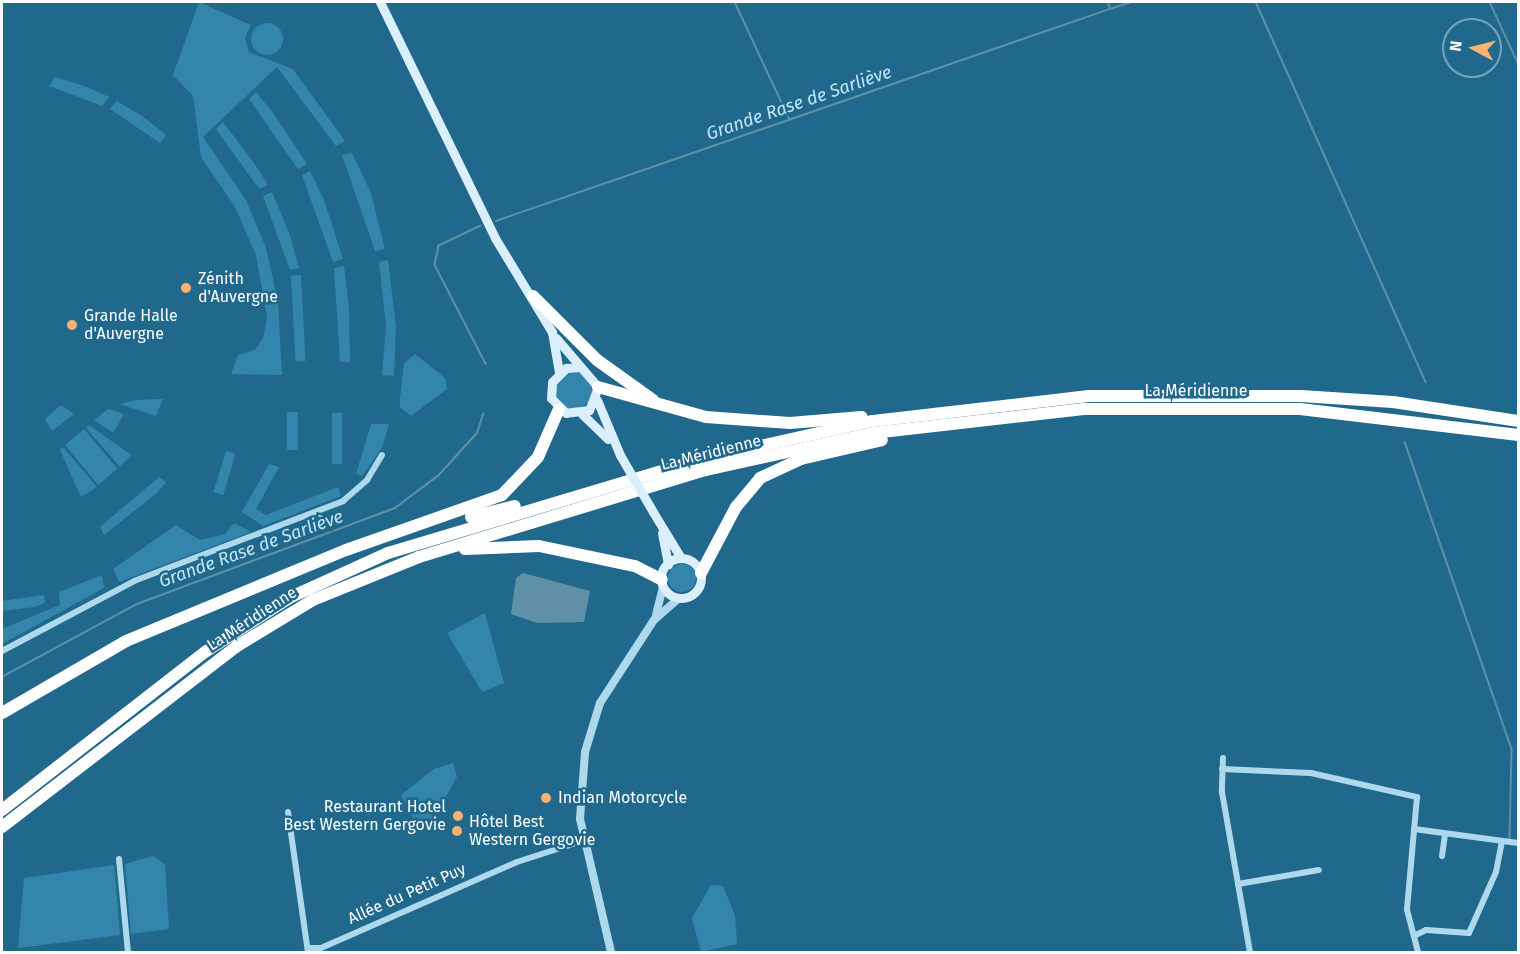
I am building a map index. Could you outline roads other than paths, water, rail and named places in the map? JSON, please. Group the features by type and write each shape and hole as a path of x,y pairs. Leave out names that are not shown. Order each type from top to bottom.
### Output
{"highway":[{"path":"533,296 564,331 630,387 706,417"},
{"path":"598,392 706,417 790,423 911,415"},
{"name":"La Méridienne","path":"2,810 205,652 291,597 388,554 564,499 790,436 911,415 1089,396 1227,393 1393,402 1518,421"},
{"name":"La Méridienne","path":"2,827 244,641 323,595 419,557 752,459 873,433 980,419 1084,410 1252,408 1392,417 1498,431 1518,436"},
{"path":"313,567 346,550 502,495 538,457 559,410"},
{"path":"1491,416 1518,417"},
{"path":"700,573 745,494 772,471 801,459 980,419"},
{"path":"2,713 126,641 313,567 536,500 564,499"},
{"path":"419,557 516,543 635,566 663,583"}],"main road":[{"path":"380,2 484,218 533,296 552,332 598,392 599,415 661,528 681,558 693,562 700,573 696,592 679,598 663,583 668,564 661,528"},
{"path":"552,332 559,372 550,390 559,410 582,414 620,455"},
{"path":"559,372 580,367"},
{"path":"582,414 598,392"},
{"path":"668,564 681,558"}],"street":[{"path":"2,651 134,581 344,501 368,480 382,455"},
{"path":"654,620 663,583"},
{"path":"611,952 585,840 579,791 594,716 654,620 679,598"},
{"path":"1222,758 1238,884 1250,952"},
{"path":"1222,769 1311,773 1417,797 1407,910 1418,952"},
{"path":"288,812 308,950"},
{"path":"1414,829 1518,843"},
{"path":"1442,856 1445,834"},
{"name":"Allée du Petit Puy","path":"308,950 321,948 497,870 585,840"},
{"path":"1414,936 1426,930 1469,933 1496,872 1502,842"},
{"path":"119,860 128,952"},
{"path":"1238,884 1319,870"}],"waterway":[{"path":"735,2 790,120"},
{"name":"Grande Rase de Sarliève","path":"496,221 1110,9 1108,2"},
{"name":"Grande Rase de Sarliève","path":"1110,9 1131,2"},
{"path":"1256,2 1426,382"},
{"path":"1490,2 1518,63"},
{"name":"Grande Rase de Sarliève","path":"481,226 439,246 435,265 486,364"},
{"name":"Grande Rase de Sarliève","path":"2,677 137,604 395,508 439,475 477,433 483,414"},
{"path":"1405,442 1512,750 1510,838"}],"place":[{"name":"Zénith d'Auvergne","path":"186,288"},
{"name":"Grande Halle d'Auvergne","path":"72,325"},
{"name":"Indian Motorcycle","path":"546,798"},
{"name":"Restaurant Hotel Best Western Gergovie","path":"458,816"},
{"name":"Hôtel Best Western Gergovie","path":"457,831"}]}
